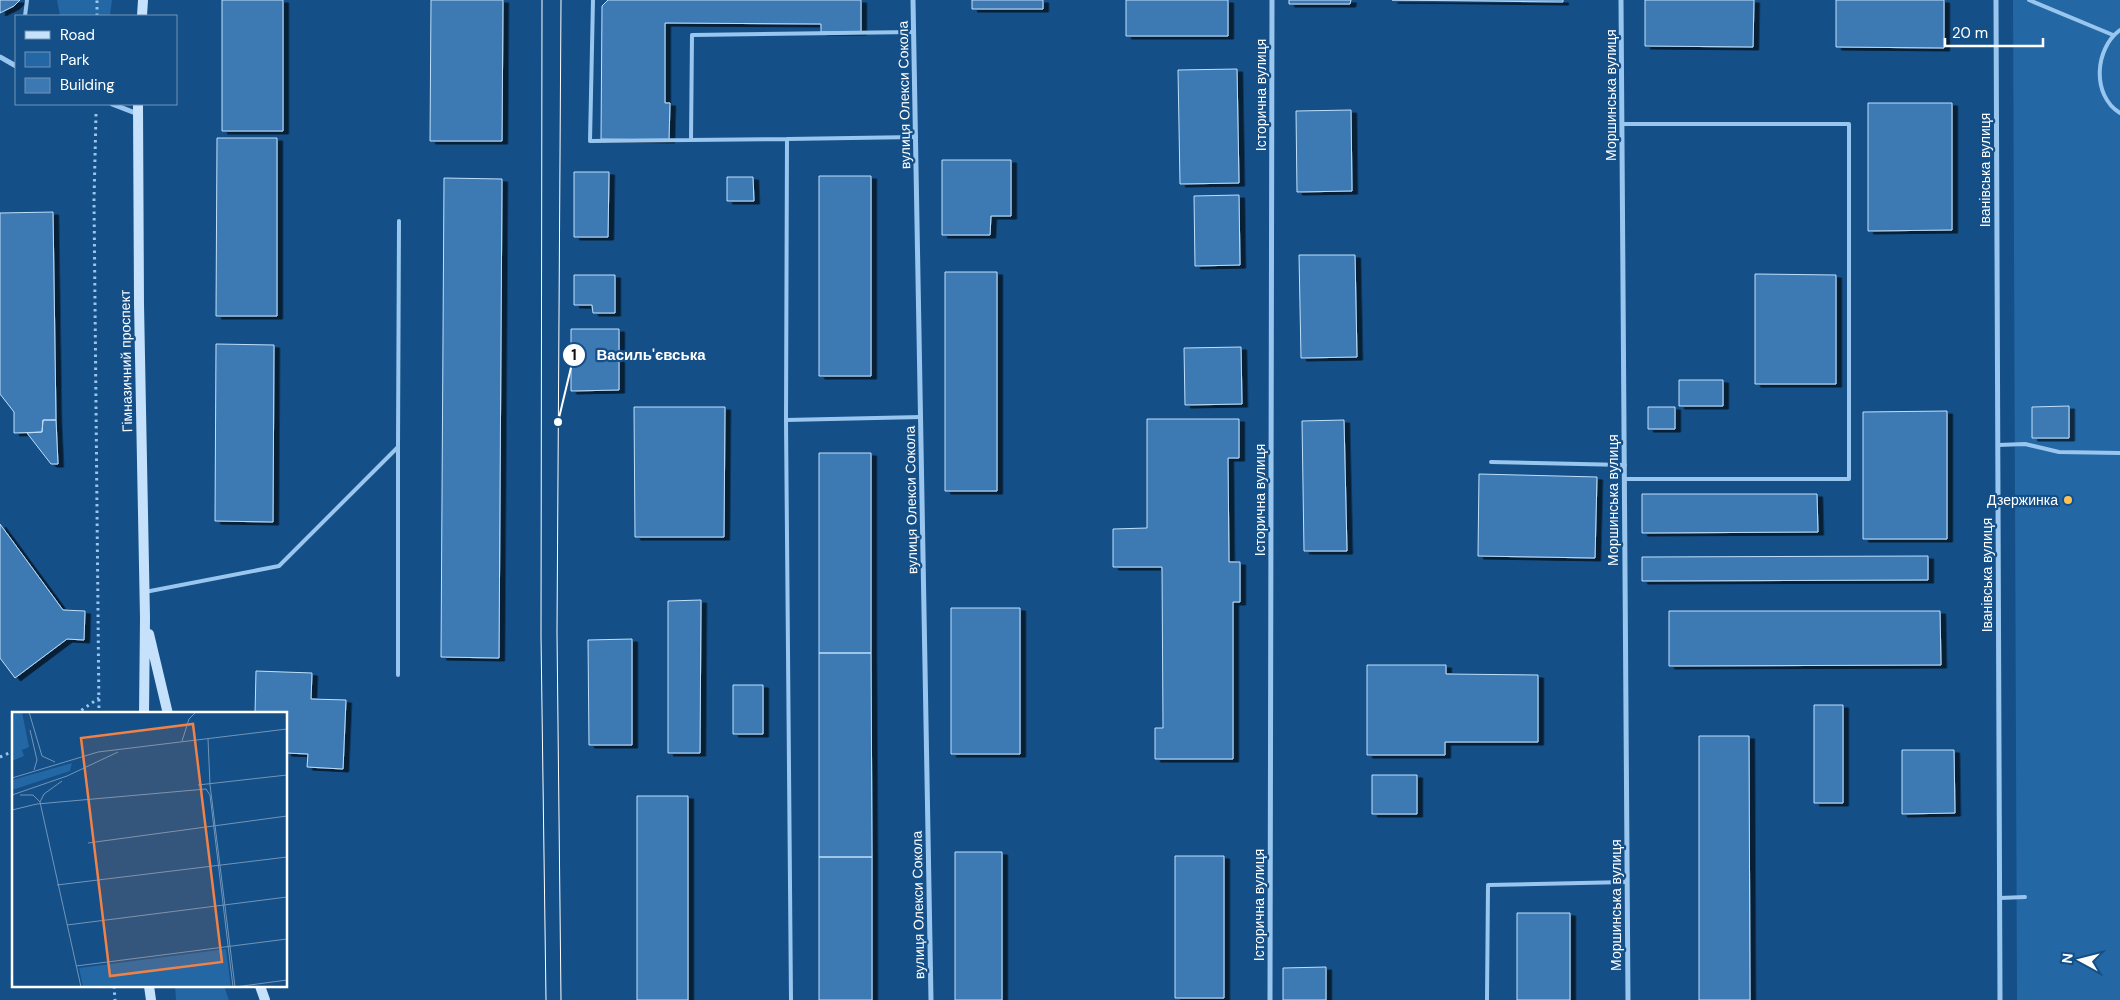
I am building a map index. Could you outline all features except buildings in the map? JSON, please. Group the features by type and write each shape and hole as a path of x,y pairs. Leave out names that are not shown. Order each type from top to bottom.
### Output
{"main road":[{"path":"142,15 143,0"},
{"name":"Гімназичний проспект","path":"138,109 139,304 145,592 144,712"},
{"name":"Гімназичний проспект","path":"145,618 168,712"},
{"path":"261,988 265,1000"}],"street":[{"name":"вулиця Олекси Сокола","path":"913,0 932,1000"},
{"name":"Історична вулиця","path":"1270,1000 1272,0"},
{"name":"Моршинська вулиця","path":"1621,0 1628,1000"},
{"name":"Іванівська вулиця","path":"1996,0 2000,1000"},
{"path":"0,57 15,65"},
{"path":"117,105 138,109"}],"lane":[{"path":"25,15 27,0"},
{"path":"593,0 590,141 916,137"},
{"path":"2030,0 2113,35"},
{"path":"2120,30 2113,35 2102,52 2099,73 2103,93 2115,110 2120,113"},
{"path":"691,139 692,35 914,32"},
{"path":"1622,124 1849,124 1849,479 1624,479"},
{"path":"787,138 786,420 791,1000"},
{"path":"398,675 399,221"},
{"path":"786,420 921,416"},
{"path":"1998,445 2025,444 2059,452 2120,452"},
{"path":"145,592 279,566 398,447"},
{"path":"1491,462 1625,464"},
{"path":"1487,1000 1488,885 1627,882"},
{"path":"2000,898 2025,897"}],"path":[{"path":"97,0 97,15"},
{"path":"97,105 94,200 99,712"},
{"path":"79,712 99,698"},
{"path":"0,757 12,752"}],"green space":[{"path":"57,0 112,0 110,15 60,15"},
{"name":"Дзержинка","path":"2013,0 2120,0 2120,1000 2017,1000"},
{"path":"175,988 225,988 229,1000 176,1000"}],"tram line":[{"path":"542,0 541,636 546,1000"},
{"path":"561,0 557,632 561,1000"}],"place":[{"name":"Василь'євська","path":"558,422"},
{"name":"Дзержинка","path":"2068,500"}]}
